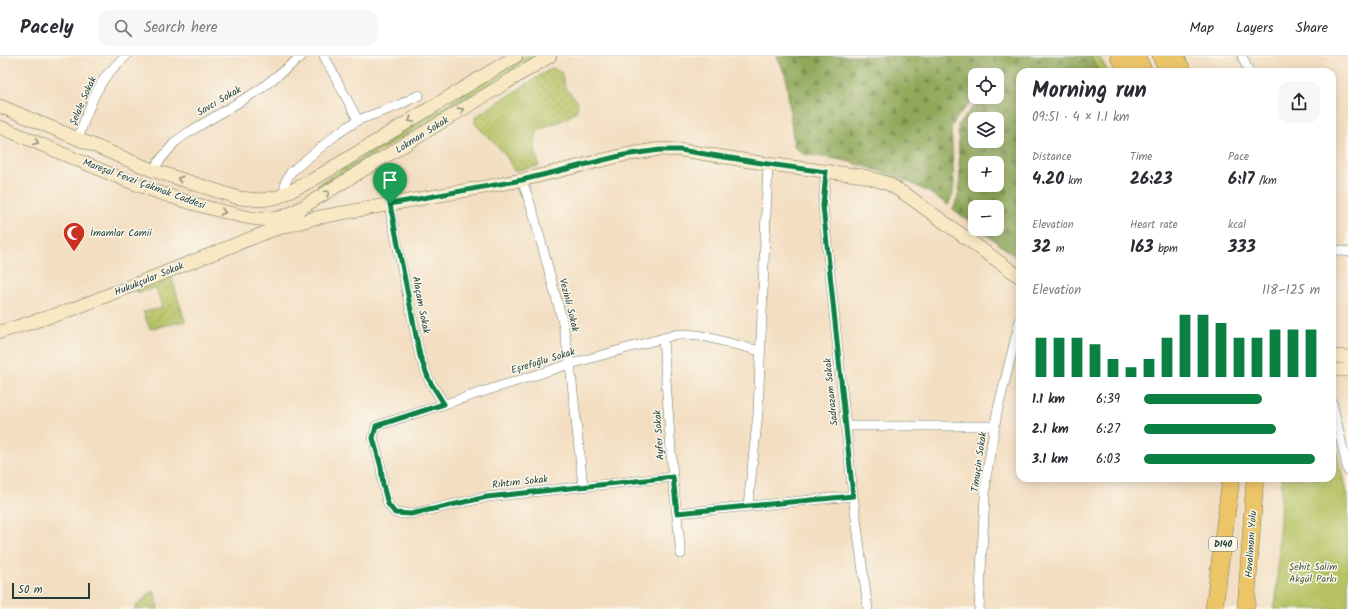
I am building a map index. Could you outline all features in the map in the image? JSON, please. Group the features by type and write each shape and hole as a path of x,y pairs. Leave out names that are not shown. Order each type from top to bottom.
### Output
{"highway":[{"path":"1120,56 1126,68"},
{"path":"1136,56 1142,68"},
{"path":"1161,56 1167,68"},
{"path":"1175,56 1180,68"},
{"path":"1219,575 1222,482"},
{"name":"D140","path":"1214,609 1231,482"},
{"name":"Havalimanı Yolu","path":"1246,609 1256,482"}],"main road":[{"name":"Lokman Sokak","path":"286,195 310,182 516,56"},
{"name":"Lokman Sokak","path":"295,217 374,165 550,56"},
{"name":"Mareşal Fevzi Çakmak Caddesi","path":"0,106 152,170 239,198 261,200 286,195"},
{"name":"Mareşal Fevzi Çakmak Caddesi","path":"0,127 108,173 211,209 262,219 295,217 390,204 522,180 624,155 660,150 693,152 768,164 864,176 888,184 908,196 1016,274"},
{"path":"286,195 295,217"},
{"name":"Hukukçular Sokak","path":"0,332 68,311 272,230 295,217"},
{"path":"1336,356 1348,357"},
{"path":"1336,370 1348,370"}],"street":[{"name":"Şelale Sokak","path":"78,139 100,85 106,76 126,56"},
{"name":"Savcı Sokak","path":"152,170 175,142 254,93 302,56"},
{"path":"324,56 358,120"},
{"path":"1242,56 1247,68"},
{"path":"286,195 285,183 291,172 337,134 358,120 397,106 419,95"},
{"path":"748,506 758,413 768,164"},
{"name":"Sadrazam Sokak","path":"826,172 823,206 853,496 868,609"},
{"name":"Vezinli Sokak","path":"522,180 533,212 563,323 570,364 583,486"},
{"name":"Alaçam Sokak","path":"390,204 420,356 429,380 444,404"},
{"path":"1336,250 1348,252"},
{"name":"Eşrefoğlu Sokak","path":"381,467 373,438 376,426 570,364 678,334 699,335 760,351"},
{"name":"Timuçin Sokak","path":"979,609 986,478 995,426 1016,337"},
{"name":"Ayfer Sokak","path":"663,338 673,477 681,554"},
{"path":"1336,419 1348,471"},
{"path":"846,426 995,426"},
{"name":"Rıhtım Sokak","path":"381,467 383,485 388,504 395,513 411,514 487,497 673,477"},
{"path":"677,513 853,496"}],"green space":[{"path":"525,56 536,56 322,186 318,186 318,184"},
{"path":"777,56 1091,56 1097,68 1016,68 1016,257 988,236 1004,236 1004,200 968,200 968,221 953,209 957,200 960,184 958,125 968,113 968,148 1004,148 1004,112 969,112 976,104 1004,104 1004,68 968,68 968,104 969,104 958,116 951,127 954,185 953,193 948,205 927,191 906,181 876,170 843,160 803,154 794,146 786,77"},
{"path":"1091,56 1099,56 1106,68 1097,68"},
{"path":"552,68 561,72 565,87 578,102 577,110 568,118 537,131 535,147 539,166 514,171 505,154 475,124 475,117"},
{"path":"171,276 185,321 150,329 143,312 162,308 156,288 138,293 137,287"},
{"name":"Şehit Salim Akgül Parkı","path":"1336,447 1348,502 1348,609 1273,609 1276,601 1282,482 1336,482"},
{"path":"154,590 158,609 134,609 135,607"}],"place":[{"name":"İmamlar Camii","path":"74,252"}],"route":[{"path":"660,150 700,152 826,172 823,206 853,496 677,513 673,477 487,497 411,514 395,513 388,504 383,485 381,467 373,438 376,426 444,404 424,370 420,356 390,204 522,180 624,155 660,150"}]}
